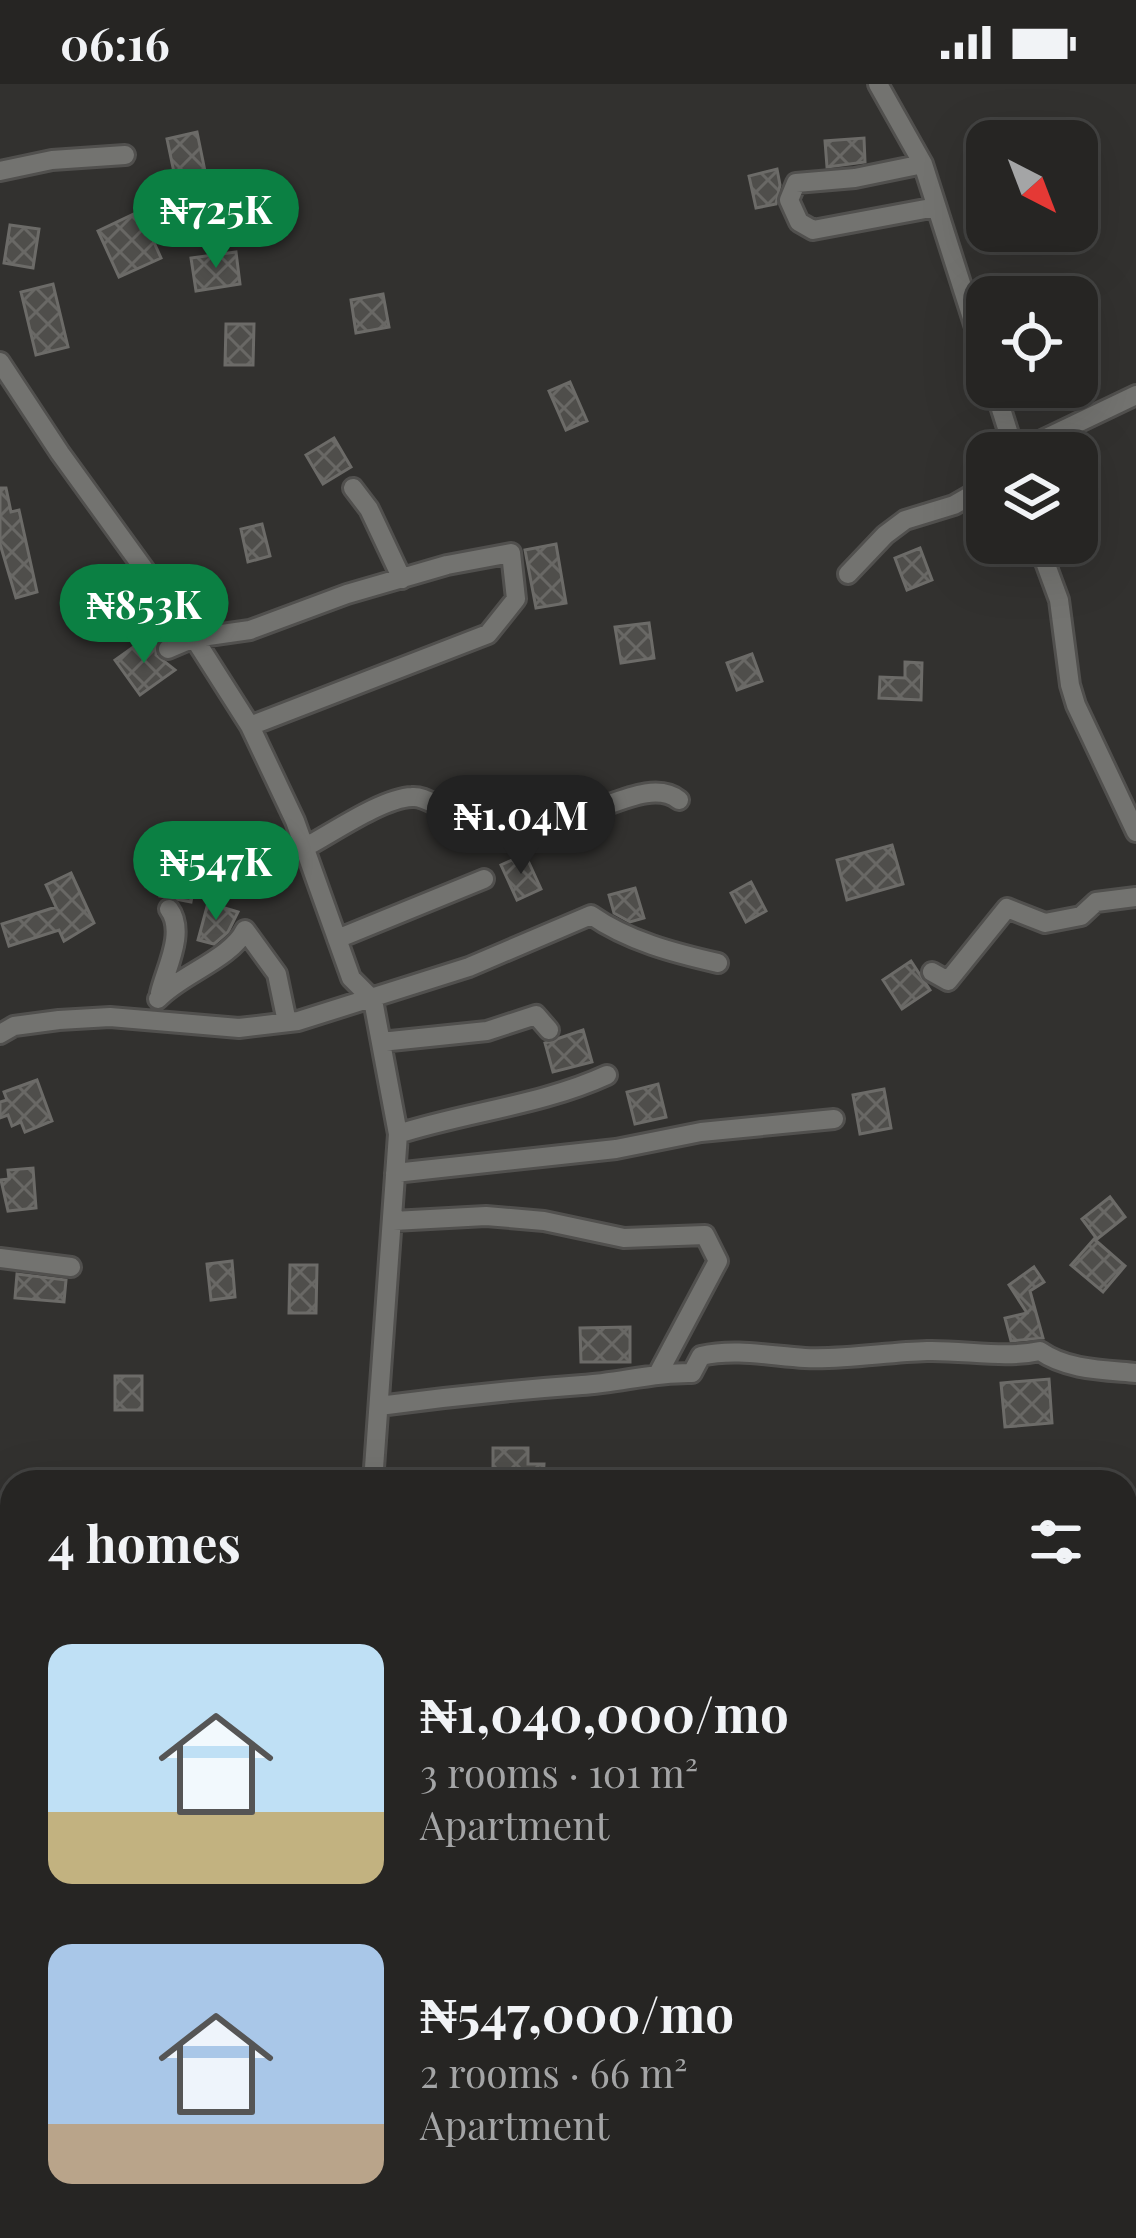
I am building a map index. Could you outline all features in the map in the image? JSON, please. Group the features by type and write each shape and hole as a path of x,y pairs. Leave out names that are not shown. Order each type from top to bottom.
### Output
{"street":[{"path":"878,84 923,164 966,300"},
{"path":"0,170 52,160 125,155"},
{"path":"923,164 855,178 796,183 789,200 799,222 813,230 936,207"},
{"path":"0,362 250,725 304,848 351,978 373,1000 398,1134 374,1470"},
{"path":"1059,432 1136,395"},
{"path":"353,488 369,509 402,579"},
{"path":"848,574 905,520 966,498"},
{"path":"167,650 194,638 250,630 347,594 511,553 516,599 488,634 250,725"},
{"path":"1046,564 1059,600 1076,704 1136,832"},
{"path":"304,848 397,800 417,796 446,809 506,816 575,815 655,793 672,794 680,800"},
{"path":"337,939 484,879"},
{"path":"932,972 948,981 1006,908 1045,923 1081,916 1096,902 1136,897"},
{"path":"164,1021 158,999 176,936 169,909"},
{"path":"0,1034 14,1026 59,1020 164,1021 239,1028 286,1022 373,1000 469,967 591,915 609,928 678,954 718,963"},
{"path":"158,999 175,981 240,940 244,930 277,974 286,1022"},
{"path":"381,1042 487,1031 536,1016 549,1030"},
{"path":"398,1134 458,1115 557,1094 607,1075"},
{"path":"395,1173 834,1119"},
{"path":"392,1221 486,1216 544,1221 624,1238 705,1235 718,1261 659,1372"},
{"path":"0,1258 71,1267"},
{"path":"379,1406 524,1387 586,1385 659,1372 692,1373 701,1356 718,1352 809,1358 925,1351 997,1351 1015,1357 1040,1351 1086,1368 1136,1373"}],"building":[{"path":"197,132 206,176 176,182 167,139"},
{"path":"864,138 865,162 827,167 825,141"},
{"path":"777,169 776,204 756,208 749,176"},
{"path":"140,211 161,258 119,277 98,231"},
{"path":"10,225 39,229 33,268 4,263"},
{"path":"236,252 240,284 196,291 191,258"},
{"path":"53,284 68,347 36,355 21,292"},
{"path":"383,294 389,327 356,333 351,300"},
{"path":"226,324 254,324 253,365 225,365"},
{"path":"570,382 587,421 566,430 549,391"},
{"path":"334,438 351,467 323,484 306,455"},
{"path":"0,488 6,488 11,512 19,510 37,592 16,598 0,544"},
{"path":"262,524 270,556 248,562 241,529"},
{"path":"556,544 566,603 536,608 525,550"},
{"path":"920,548 932,580 907,590 895,558"},
{"path":"649,623 654,658 621,663 615,627"},
{"path":"150,635 156,655 175,670 140,695 115,660"},
{"path":"752,654 762,681 737,690 727,663"},
{"path":"905,662 922,663 921,700 879,698 880,677 905,678"},
{"path":"892,845 903,884 847,900 837,860"},
{"path":"152,851 192,852 191,902 160,896 165,874 151,874"},
{"path":"525,854 541,889 517,900 501,865"},
{"path":"71,873 94,923 64,941 59,930 9,946 2,924 56,907 46,885"},
{"path":"751,882 766,911 746,922 731,893"},
{"path":"635,888 644,918 630,922 614,913 609,895"},
{"path":"208,903 238,912 228,932 214,944 198,940"},
{"path":"911,961 930,990 902,1009 883,980"},
{"path":"583,1030 592,1062 553,1072 545,1043"},
{"path":"37,1080 52,1121 25,1132 21,1122 12,1126 8,1115 0,1118 0,1102 7,1100 4,1092"},
{"path":"658,1084 666,1117 635,1124 627,1092"},
{"path":"884,1089 891,1128 860,1134 853,1095"},
{"path":"33,1168 36,1208 8,1211 1,1180 9,1179 8,1170"},
{"path":"1110,1197 1125,1217 1097,1239 1082,1219"},
{"path":"1094,1239 1125,1266 1103,1292 1071,1265"},
{"path":"232,1261 235,1297 211,1300 207,1264"},
{"path":"290,1265 317,1265 316,1313 289,1313"},
{"path":"1034,1267 1044,1282 1030,1291 1043,1338 1011,1341 1005,1318 1027,1313 1009,1285"},
{"path":"17,1274 66,1280 64,1302 15,1298"},
{"path":"630,1327 630,1362 581,1362 580,1328"},
{"path":"115,1376 142,1376 142,1410 115,1410"},
{"path":"1049,1379 1052,1423 1005,1427 1001,1383"},
{"path":"493,1448 528,1448 528,1464 544,1464 544,1470 493,1470"}]}
